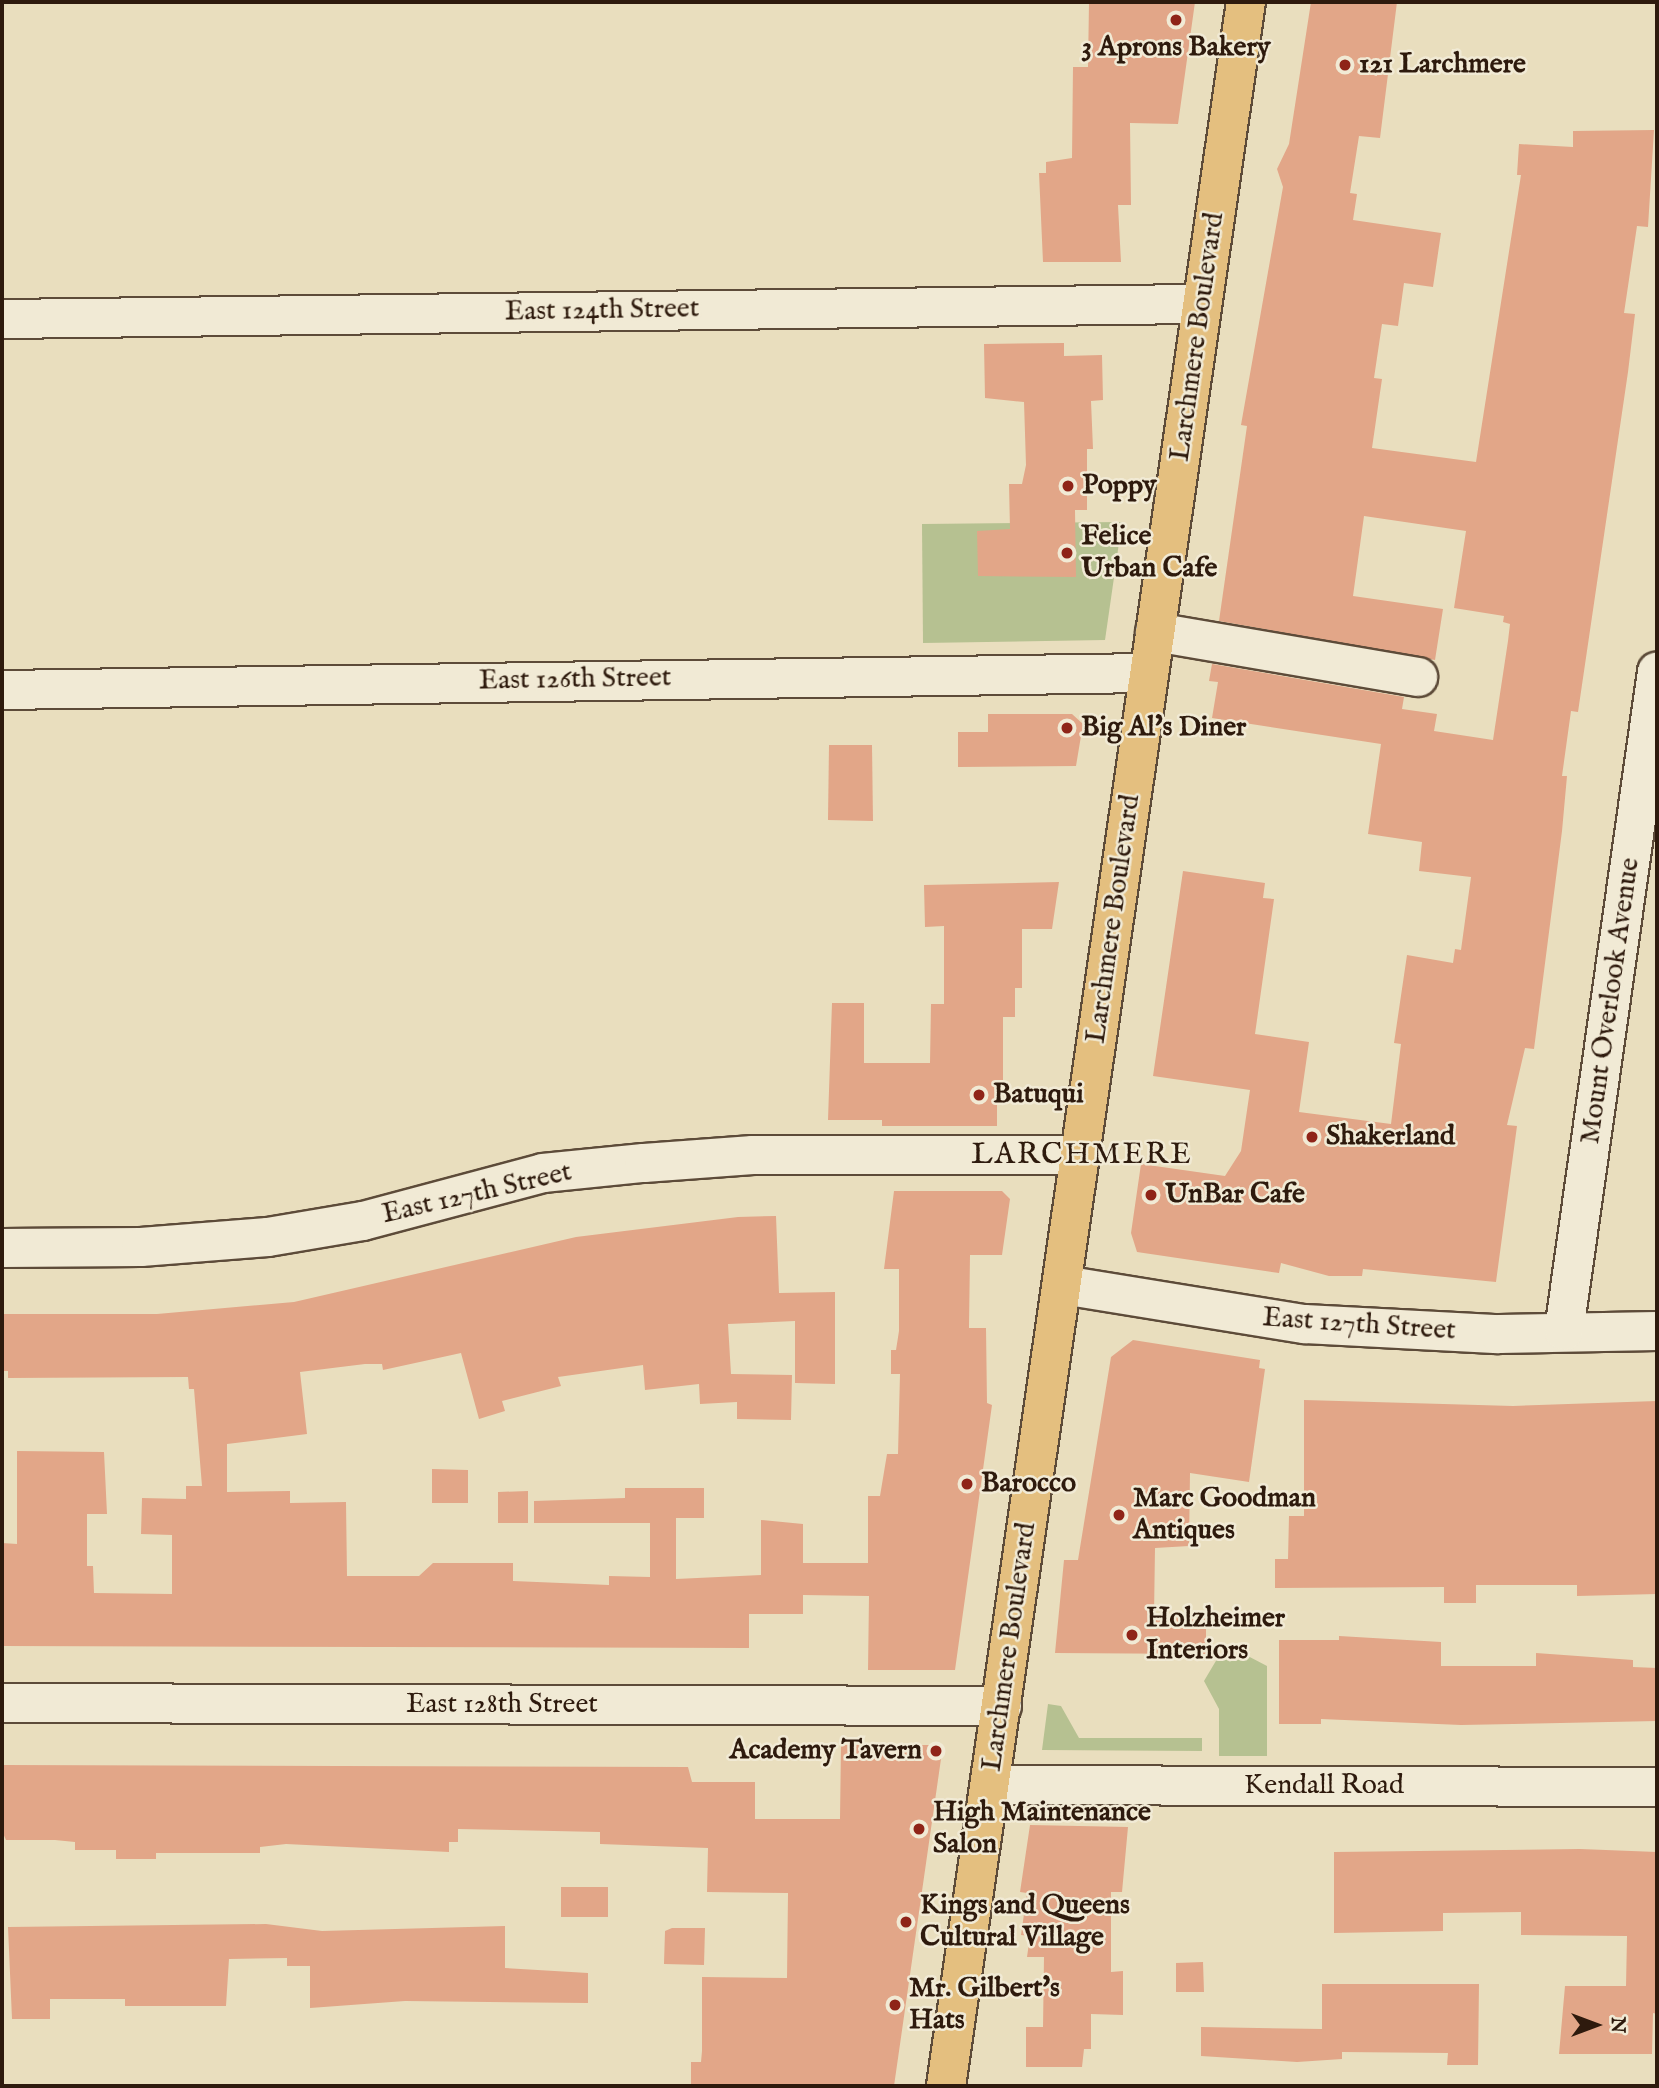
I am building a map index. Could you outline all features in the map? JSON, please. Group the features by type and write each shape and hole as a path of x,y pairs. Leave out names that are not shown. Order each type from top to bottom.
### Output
{"main road":[{"name":"Larchmere Boulevard","path":"946,2086 1246,2"}],"street":[{"name":"East 124th Street","path":"2,319 1202,304"},
{"path":"1155,632 1418,677"},
{"name":"Mount Overlook Avenue","path":"1564,1331 1645,852 1657,672"},
{"name":"East 126th Street","path":"2,690 1149,673"},
{"name":"East 127th Street","path":"2,1248 141,1247 268,1237 363,1221 543,1173 644,1163 753,1155 1080,1155"},
{"name":"East 127th Street","path":"1063,1285 1305,1324 1499,1334 1657,1331"},
{"name":"East 128th Street","path":"2,1703 1002,1706"},
{"name":"Kendall Road","path":"990,1784 1657,1787"}],"green space":[{"path":"1122,522 1105,640 923,643 922,524"},
{"path":"1220,1654 1244,1654 1267,1666 1267,1756 1219,1756 1219,1709 1204,1681"},
{"path":"1048,1704 1061,1706 1079,1738 1202,1738 1202,1751 1042,1750"}],"building":[{"path":"1089,2 1195,2 1178,124 1130,123 1131,205 1118,205 1121,262 1043,262 1039,173 1046,173 1046,162 1072,158 1073,67 1088,67"},
{"path":"1311,2 1397,2 1380,138 1359,136 1350,193 1357,194 1353,220 1441,233 1433,287 1404,283 1398,326 1382,324 1374,378 1382,379 1372,448 1476,462 1521,175 1517,175 1519,144 1573,147 1573,131 1654,130 1648,227 1637,226 1624,313 1635,314 1628,372 1578,712 1571,711 1562,776 1567,776 1562,831 1534,1049 1525,1048 1507,1125 1517,1126 1496,1282 1363,1269 1362,1276 1329,1276 1281,1263 1279,1273 1137,1252 1131,1233 1141,1164 1225,1176 1241,1151 1250,1090 1153,1076 1183,871 1265,883 1263,898 1274,899 1255,1034 1309,1042 1299,1112 1391,1124 1401,1044 1394,1043 1407,955 1453,963 1455,949 1461,950 1471,877 1419,871 1422,842 1368,834 1381,744 1212,718 1218,682 1209,681 1212,664 1404,697 1402,709 1437,714 1434,731 1493,740 1508,641 1510,624 1503,622 1504,616 1454,608 1466,531 1364,516 1353,596 1443,609 1435,660 1219,621 1247,426 1241,425 1283,187 1277,169 1289,144"},
{"path":"1064,343 1064,356 1102,355 1103,400 1091,401 1093,449 1087,449 1087,510 1075,510 1076,577 978,576 977,531 1010,529 1009,484 1022,484 1026,465 1024,402 985,398 984,344"},
{"path":"988,714 1072,714 1083,724 1076,766 958,767 958,732 988,732"},
{"path":"829,745 872,745 873,821 828,820"},
{"path":"1059,882 1052,929 1022,929 1022,988 1015,988 1015,1017 1003,1017 1003,1105 997,1105 997,1126 882,1126 882,1120 828,1120 832,1003 864,1003 864,1063 930,1063 931,1004 944,1004 944,926 925,927 924,885"},
{"path":"894,1191 1002,1191 1010,1199 1002,1255 970,1255 969,1328 986,1328 987,1403 992,1405 955,1670 868,1670 869,1596 803,1595 803,1614 749,1614 749,1648 2,1646 2,1543 17,1544 17,1451 104,1452 107,1514 87,1514 87,1566 93,1566 94,1593 172,1594 172,1535 141,1534 142,1498 186,1499 186,1486 202,1486 194,1389 189,1389 188,1377 8,1378 8,1371 2,1371 2,1314 157,1314 294,1302 576,1237 738,1217 776,1216 779,1293 835,1292 835,1384 795,1383 795,1321 728,1324 731,1374 792,1375 791,1420 737,1419 737,1402 700,1404 699,1384 645,1390 643,1365 558,1377 561,1386 502,1401 505,1411 479,1419 461,1353 383,1370 382,1364 365,1364 300,1372 307,1434 227,1444 227,1492 290,1491 290,1503 346,1502 347,1576 419,1576 433,1563 513,1563 513,1581 609,1585 609,1576 650,1577 650,1523 534,1523 534,1501 625,1498 625,1488 704,1488 704,1518 676,1518 676,1579 761,1575 761,1520 803,1524 803,1563 868,1563 868,1496 880,1496 887,1454 898,1454 900,1374 891,1374 891,1350 896,1350 899,1331 899,1269 884,1269"},
{"path":"1133,1340 1260,1360 1259,1368 1265,1369 1249,1482 1190,1473 1189,1546 1155,1548 1154,1616 1206,1616 1206,1654 1055,1653 1064,1560 1078,1560 1111,1357"},
{"path":"1304,1400 1513,1406 1657,1401 1657,1594 1577,1596 1577,1585 1476,1585 1476,1603 1444,1603 1444,1587 1275,1588 1275,1559 1288,1559 1289,1516 1304,1516"},
{"path":"432,1469 468,1470 468,1503 432,1503"},
{"path":"528,1491 528,1523 498,1523 498,1492"},
{"path":"1339,1636 1441,1642 1441,1666 1536,1666 1536,1653 1633,1660 1633,1667 1657,1668 1657,1721 1461,1725 1321,1719 1321,1724 1279,1724 1279,1640 1339,1640"},
{"path":"841,1745 943,1745 894,2086 691,2086 691,2062 701,2062 702,1977 787,1978 788,1893 707,1892 708,1848 600,1844 600,1832 458,1829 458,1842 449,1842 449,1852 286,1844 260,1847 260,1853 156,1853 156,1859 116,1859 116,1850 75,1850 75,1842 55,1840 6,1840 2,1831 2,1765 688,1767 692,1782 755,1782 755,1819 840,1819"},
{"path":"1030,1825 1128,1827 1122,1892 1111,1892 1111,1972 1123,1971 1123,2015 1091,2014 1091,2049 1084,2049 1082,2067 1026,2067 1026,2027 1043,2027 1044,1957 1027,1957 1030,1936 1021,1935 1027,1893 1020,1892"},
{"path":"1580,1849 1657,1852 1657,2014 1653,2013 1652,2054 1559,2054 1565,1986 1626,1986 1627,1936 1521,1935 1521,1912 1443,1913 1443,1931 1334,1933 1334,1852"},
{"path":"561,1887 608,1887 608,1917 561,1917"},
{"path":"266,1924 322,1931 505,1926 505,1968 588,1973 588,2003 405,2001 310,2008 310,1966 287,1966 287,1958 229,1959 226,2006 125,2006 125,1999 50,1999 50,2019 12,2019 8,1927"},
{"path":"672,1928 705,1928 704,1965 664,1964 665,1931"},
{"path":"1203,1962 1204,1992 1176,1992 1176,1963"},
{"path":"1322,1984 1479,1984 1478,2065 1447,2065 1448,2053 1342,2052 1342,2059 1297,2062 1201,2056 1201,2027 1322,2029"}],"place":[{"name":"3 Aprons Bakery","path":"1176,20"},
{"name":"121 Larchmere","path":"1345,65"},
{"name":"Poppy","path":"1068,486"},
{"name":"Felice Urban Cafe","path":"1067,553"},
{"name":"Big Al's Diner","path":"1067,728"},
{"name":"Batuqui","path":"979,1095"},
{"name":"Shakerland","path":"1312,1137"},
{"name":"UnBar Cafe","path":"1151,1195"},
{"name":"Barocco","path":"967,1484"},
{"name":"Marc Goodman Antiques","path":"1119,1515"},
{"name":"Holzheimer Interiors","path":"1132,1635"},
{"name":"Academy Tavern","path":"936,1751"},
{"name":"High Maintenance Salon","path":"919,1829"},
{"name":"Kings and Queens Cultural Village","path":"906,1922"},
{"name":"Mr. Gilbert's Hats","path":"895,2005"}],"district":[{"name":"LARCHMERE","path":"1082,1155"}]}
